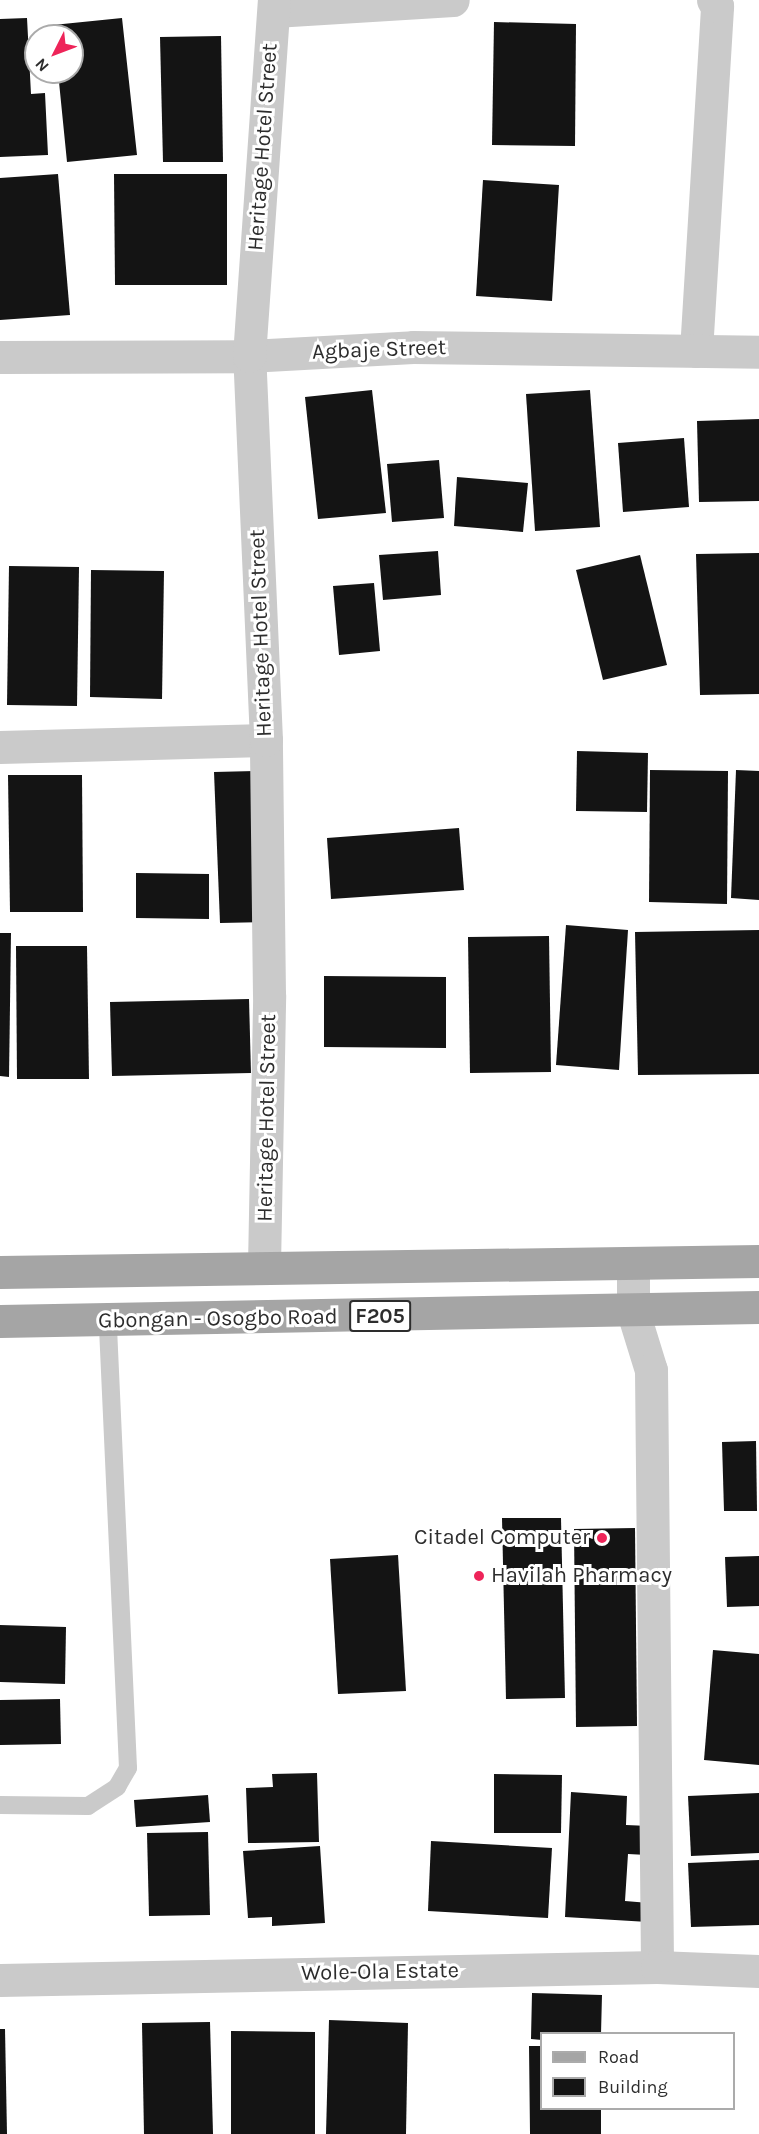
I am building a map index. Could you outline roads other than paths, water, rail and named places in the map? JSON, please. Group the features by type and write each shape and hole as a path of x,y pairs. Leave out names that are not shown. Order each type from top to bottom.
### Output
{"main road":[{"name":"F205","path":"0,1272 264,1266 759,1261"},
{"name":"Gbongan - Osogbo Road","path":"0,1321 633,1312 759,1307"}],"street":[{"path":"274,5 453,0"},
{"path":"696,351 717,6 713,0"},
{"name":"Heritage Hotel Street","path":"264,1266 269,995 266,740 249,356 274,5"},
{"name":"Agbaje Street","path":"0,357 249,356 413,347 759,352"},
{"path":"0,747 266,740"},
{"path":"633,1263 633,1312 651,1370 657,1966"},
{"name":"Wole-Ola Estate","path":"0,1980 657,1966 759,1971"}],"lane":[{"path":"0,1805 88,1806 117,1787 128,1768 108,1320"}],"place":[{"name":"Citadel Computer","path":"602,1538"},
{"name":"Havilah Pharmacy","path":"479,1576"}]}
